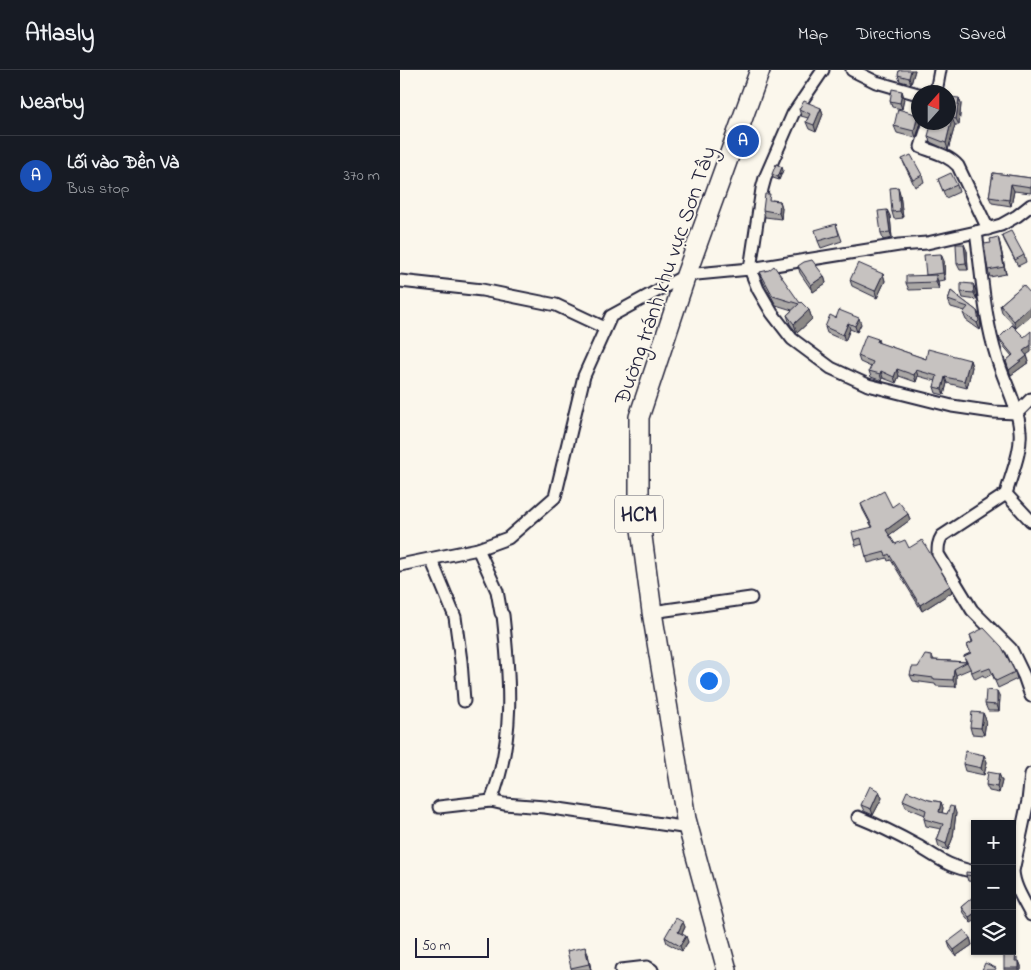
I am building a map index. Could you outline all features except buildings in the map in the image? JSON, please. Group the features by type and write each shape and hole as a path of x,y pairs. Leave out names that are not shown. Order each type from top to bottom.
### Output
{"highway":[{"name":"Đường tránh khu vực Sơn Tây","path":"727,970 686,819 652,612 639,514 639,417 686,275 760,70"}],"street":[{"path":"823,70 793,114 765,178 750,269 758,289 772,314 792,339 832,368 868,385 952,406 993,412 1017,413 1031,399"},
{"path":"852,70 876,82 911,92"},
{"path":"937,85 940,70"},
{"path":"926,130 921,147 946,156 958,166 988,228"},
{"path":"400,565 478,549 508,538 555,497 584,376 612,316 686,275 750,269 899,245 927,243 1001,225 1031,205"},
{"path":"976,232 996,357 1017,413 1020,432 1019,447 1006,494 942,536 939,541 938,554 972,610 1011,649 1031,696"},
{"path":"400,281 482,290 556,305 606,328"},
{"path":"1006,494 1031,521"},
{"path":"478,549 497,591 503,615 510,689 506,738 500,776 491,801"},
{"path":"431,559 455,617 464,701"},
{"path":"652,612 751,598"},
{"path":"1014,865 1028,800 1031,774"},
{"path":"439,807 491,801 504,804 545,806 689,828"},
{"path":"858,817 878,825 919,847 943,863 971,871"},
{"path":"1016,884 1031,915"},
{"path":"1016,901 1022,897"},
{"path":"621,970 647,967 652,970"}],"place":[{"name":"Lối vào Đền Và","path":"743,141"}]}
